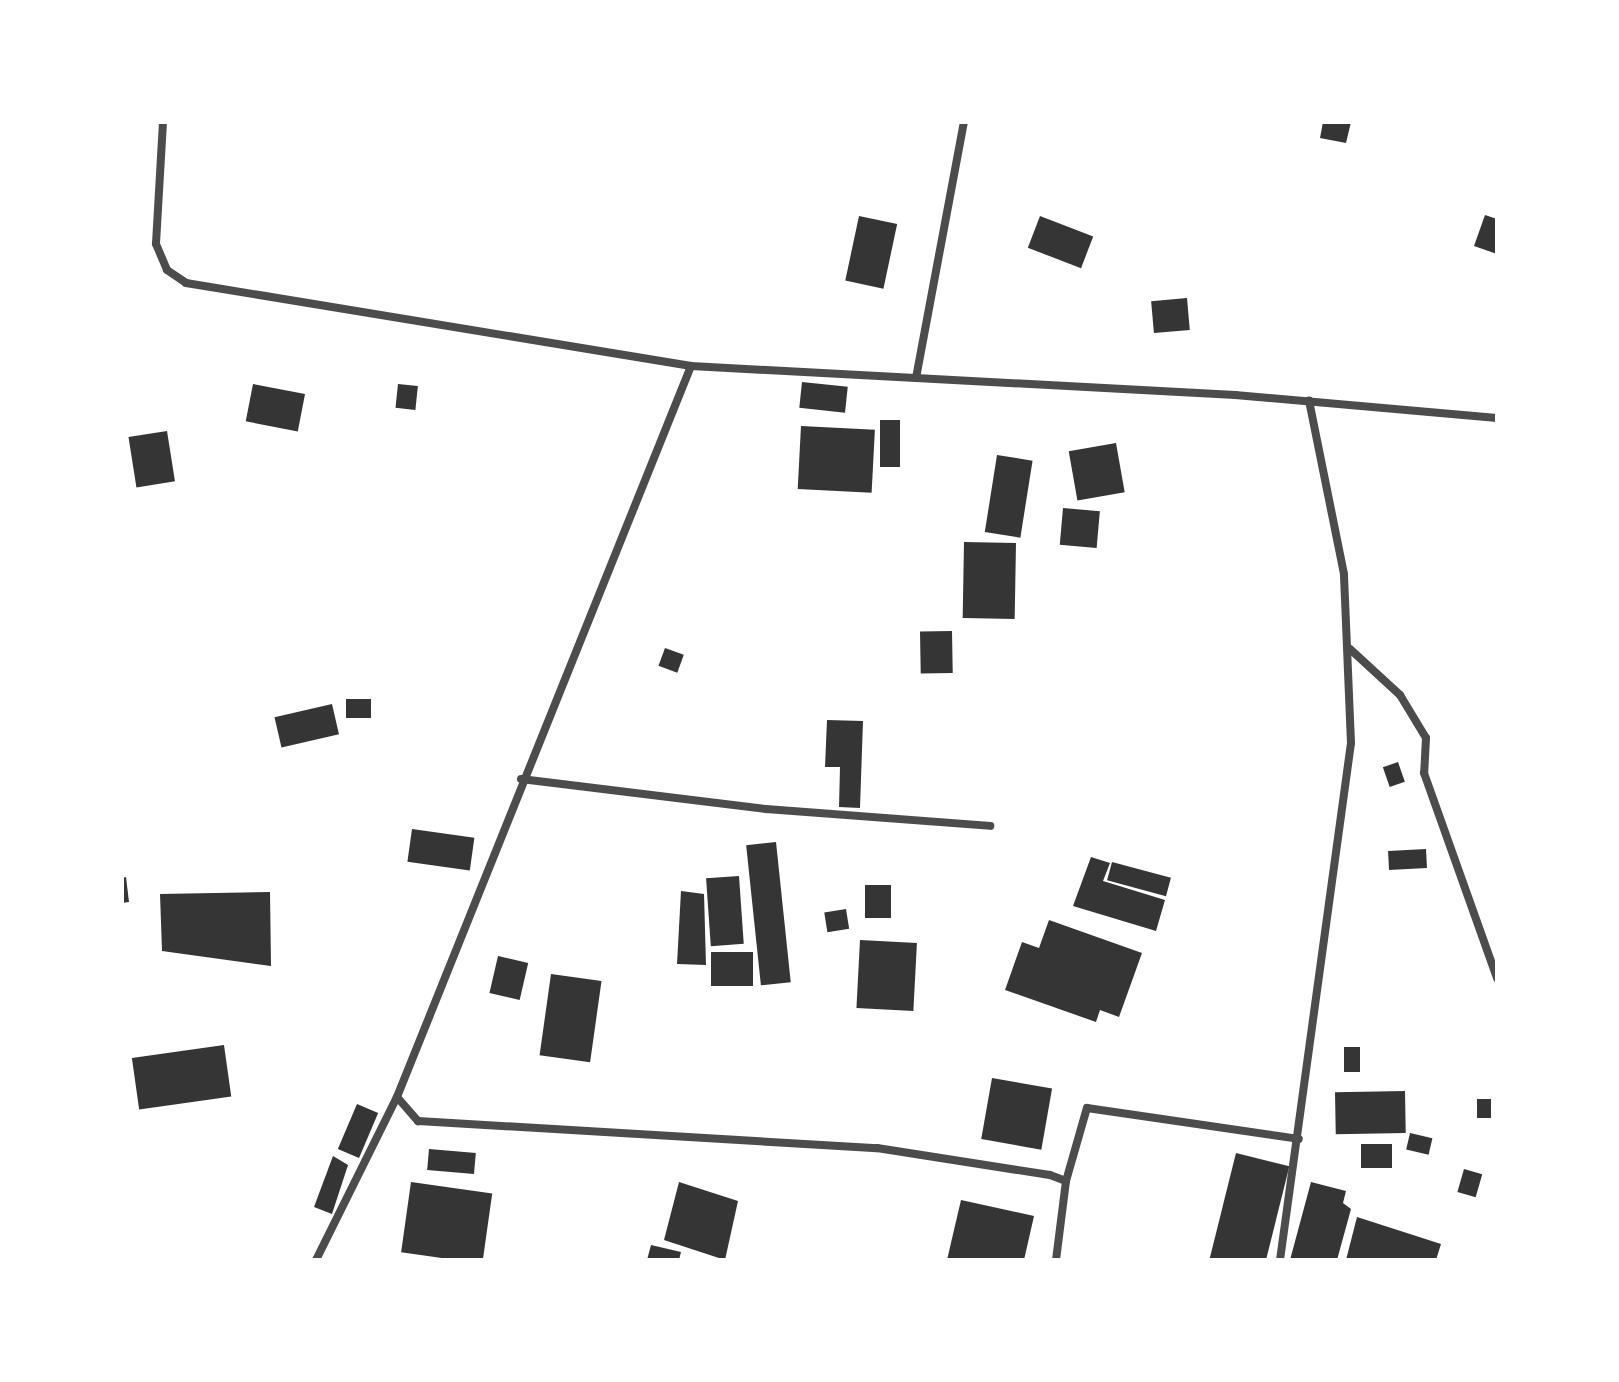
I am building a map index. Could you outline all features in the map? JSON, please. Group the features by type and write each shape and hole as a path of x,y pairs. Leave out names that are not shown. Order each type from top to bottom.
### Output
{"street":[{"path":"163,122 156,244 167,270 186,283 691,366 1309,401 1497,418"},
{"path":"916,378 964,122"},
{"path":"316,1260 397,1097 521,779 691,366"},
{"path":"1280,1260 1317,1024 1315,977 1351,743 1350,649 1344,574 1309,401"},
{"path":"1350,649 1400,695 1426,738 1424,773 1497,978"},
{"path":"521,779 766,809 990,826"},
{"path":"397,1097 418,1121 877,1148 1066,1181"},
{"path":"1056,1260 1066,1181 1087,1108 1299,1139"}],"building":[{"path":"1323,122 1351,122 1346,143 1320,138"},
{"path":"1485,215 1497,219 1497,254 1474,246"},
{"path":"859,216 897,224 883,289 845,281"},
{"path":"1040,216 1093,236 1081,268 1028,248"},
{"path":"1187,298 1190,330 1154,333 1151,301"},
{"path":"802,382 848,387 845,413 799,408"},
{"path":"253,384 305,394 298,431 246,421"},
{"path":"398,384 418,386 415,410 395,408"},
{"path":"880,420 900,420 900,467 880,467"},
{"path":"801,426 875,430 872,493 798,489"},
{"path":"167,431 175,481 136,487 128,437"},
{"path":"1116,443 1125,492 1077,501 1069,451"},
{"path":"997,455 1033,461 1020,538 985,532"},
{"path":"1063,508 1100,511 1097,548 1060,545"},
{"path":"964,542 1016,543 1015,619 963,618"},
{"path":"952,631 953,673 921,674 920,632"},
{"path":"665,648 684,655 677,673 659,666"},
{"path":"346,699 371,699 371,718 346,718"},
{"path":"332,704 339,734 281,747 275,717"},
{"path":"827,720 863,721 860,808 839,807 840,767 825,767"},
{"path":"1398,762 1405,782 1390,787 1383,767"},
{"path":"412,829 474,838 470,870 407,862"},
{"path":"776,842 791,982 761,985 746,845"},
{"path":"1426,849 1427,868 1389,870 1388,851"},
{"path":"1091,857 1110,863 1103,881 1165,900 1156,931 1073,906"},
{"path":"1112,862 1171,878 1166,896 1107,880"},
{"path":"739,876 744,944 711,946 706,878"},
{"path":"126,877 129,902 122,903 122,878"},
{"path":"865,885 891,885 891,918 865,918"},
{"path":"681,891 704,894 706,965 677,964"},
{"path":"270,892 271,966 162,951 160,894"},
{"path":"846,909 849,929 827,932 824,912"},
{"path":"1049,920 1142,953 1119,1017 1100,1010 1096,1022 1005,990 1022,942 1039,948"},
{"path":"860,940 917,943 913,1011 856,1008"},
{"path":"711,952 753,952 753,986 711,986"},
{"path":"498,956 528,963 520,1000 489,993"},
{"path":"551,974 602,981 590,1062 540,1055"},
{"path":"224,1045 231,1096 139,1109 132,1058"},
{"path":"1344,1047 1360,1047 1360,1072 1344,1072"},
{"path":"992,1078 1052,1089 1041,1150 981,1139"},
{"path":"1405,1091 1406,1133 1336,1134 1335,1092"},
{"path":"1477,1099 1491,1099 1491,1118 1477,1118"},
{"path":"357,1104 378,1113 359,1158 338,1149"},
{"path":"1410,1133 1432,1138 1429,1155 1406,1150"},
{"path":"1361,1144 1392,1144 1392,1168 1361,1168"},
{"path":"429,1149 476,1153 474,1174 427,1170"},
{"path":"1236,1153 1289,1166 1266,1260 1209,1260"},
{"path":"333,1156 348,1165 332,1214 314,1207"},
{"path":"1464,1169 1482,1174 1476,1197 1457,1192"},
{"path":"411,1182 492,1193 483,1260 456,1260 401,1252"},
{"path":"679,1182 738,1201 725,1260 664,1240"},
{"path":"1311,1182 1346,1191 1343,1203 1351,1209 1337,1260 1290,1260"},
{"path":"961,1200 1034,1216 1024,1260 947,1260"},
{"path":"1357,1217 1441,1244 1436,1260 1346,1260"},
{"path":"651,1245 681,1252 679,1260 647,1260"}]}
